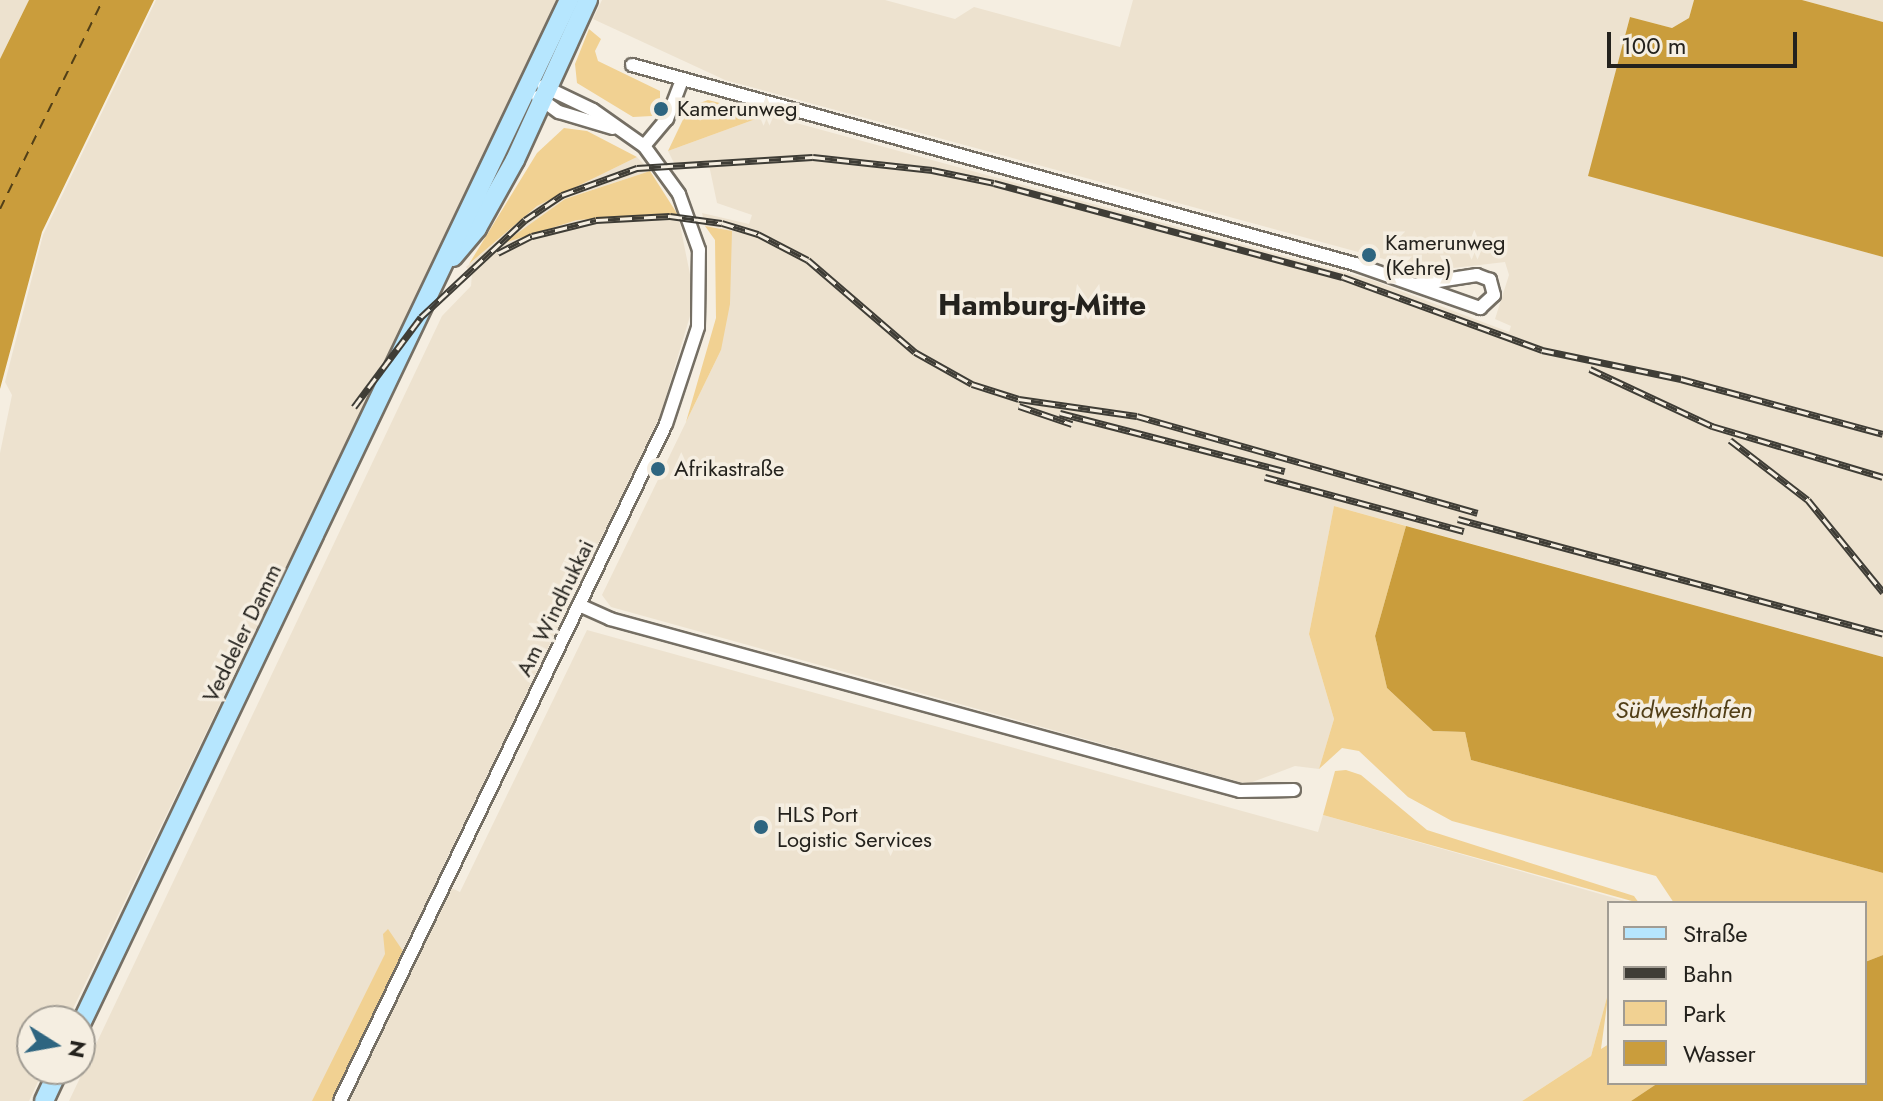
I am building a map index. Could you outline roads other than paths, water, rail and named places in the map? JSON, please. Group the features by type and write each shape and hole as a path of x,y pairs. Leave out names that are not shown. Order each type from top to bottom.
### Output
{"main road":[{"name":"Veddeler Damm","path":"90,1005 448,262 462,217 569,0"},
{"name":"Veddeler Damm","path":"448,262 477,228 546,95 588,0"}],"street":[{"path":"632,65 1419,284 1480,308 1491,303 1495,290 1490,280 1477,275 1419,284"},
{"path":"530,80 546,95"},
{"path":"644,146 667,119 682,80"},
{"name":"Am Windhukkai","path":"340,1101 677,399 698,327 701,277 694,228 679,194 644,146 625,132 546,95"},
{"path":"579,605 610,619 1240,791 1294,790"}],"water":[{"path":"29,0 154,0 42,232 0,389 0,59"},
{"path":"1694,0 1802,0 1883,22 1883,257 1588,176 1630,17 1672,28 1689,18"},
{"name":"Südwesthafen","path":"1406,526 1883,657 1883,873 1471,760 1465,732 1433,731 1387,688 1375,636"},
{"path":"1883,955 1883,1101 1631,1101 1655,1085 1867,1085 1867,961"}],"railway":[{"path":"354,407 421,317 525,220 562,195 637,168 813,157 932,170 994,183 1343,277 1542,350 1681,379 1883,434"},
{"path":"498,253 532,236 596,220 670,216 722,223 758,234 808,260 915,352 972,384 1019,399 1137,416 1477,513"},
{"path":"1590,369 1712,426 1883,477"},
{"path":"1019,406 1072,424"},
{"path":"1060,413 1285,471"},
{"path":"1730,440 1808,500 1883,592"},
{"path":"1265,477 1464,531"},
{"path":"1458,519 1883,634"}],"place":[{"name":"Kamerunweg","path":"661,109"},
{"name":"Kamerunweg (Kehre)","path":"1369,255"},
{"name":"Afrikastraße","path":"658,469"},
{"name":"HLS Port Logistic Services","path":"761,827"}],"district":[{"name":"Hamburg-Mitte","path":"1042,305"}]}
